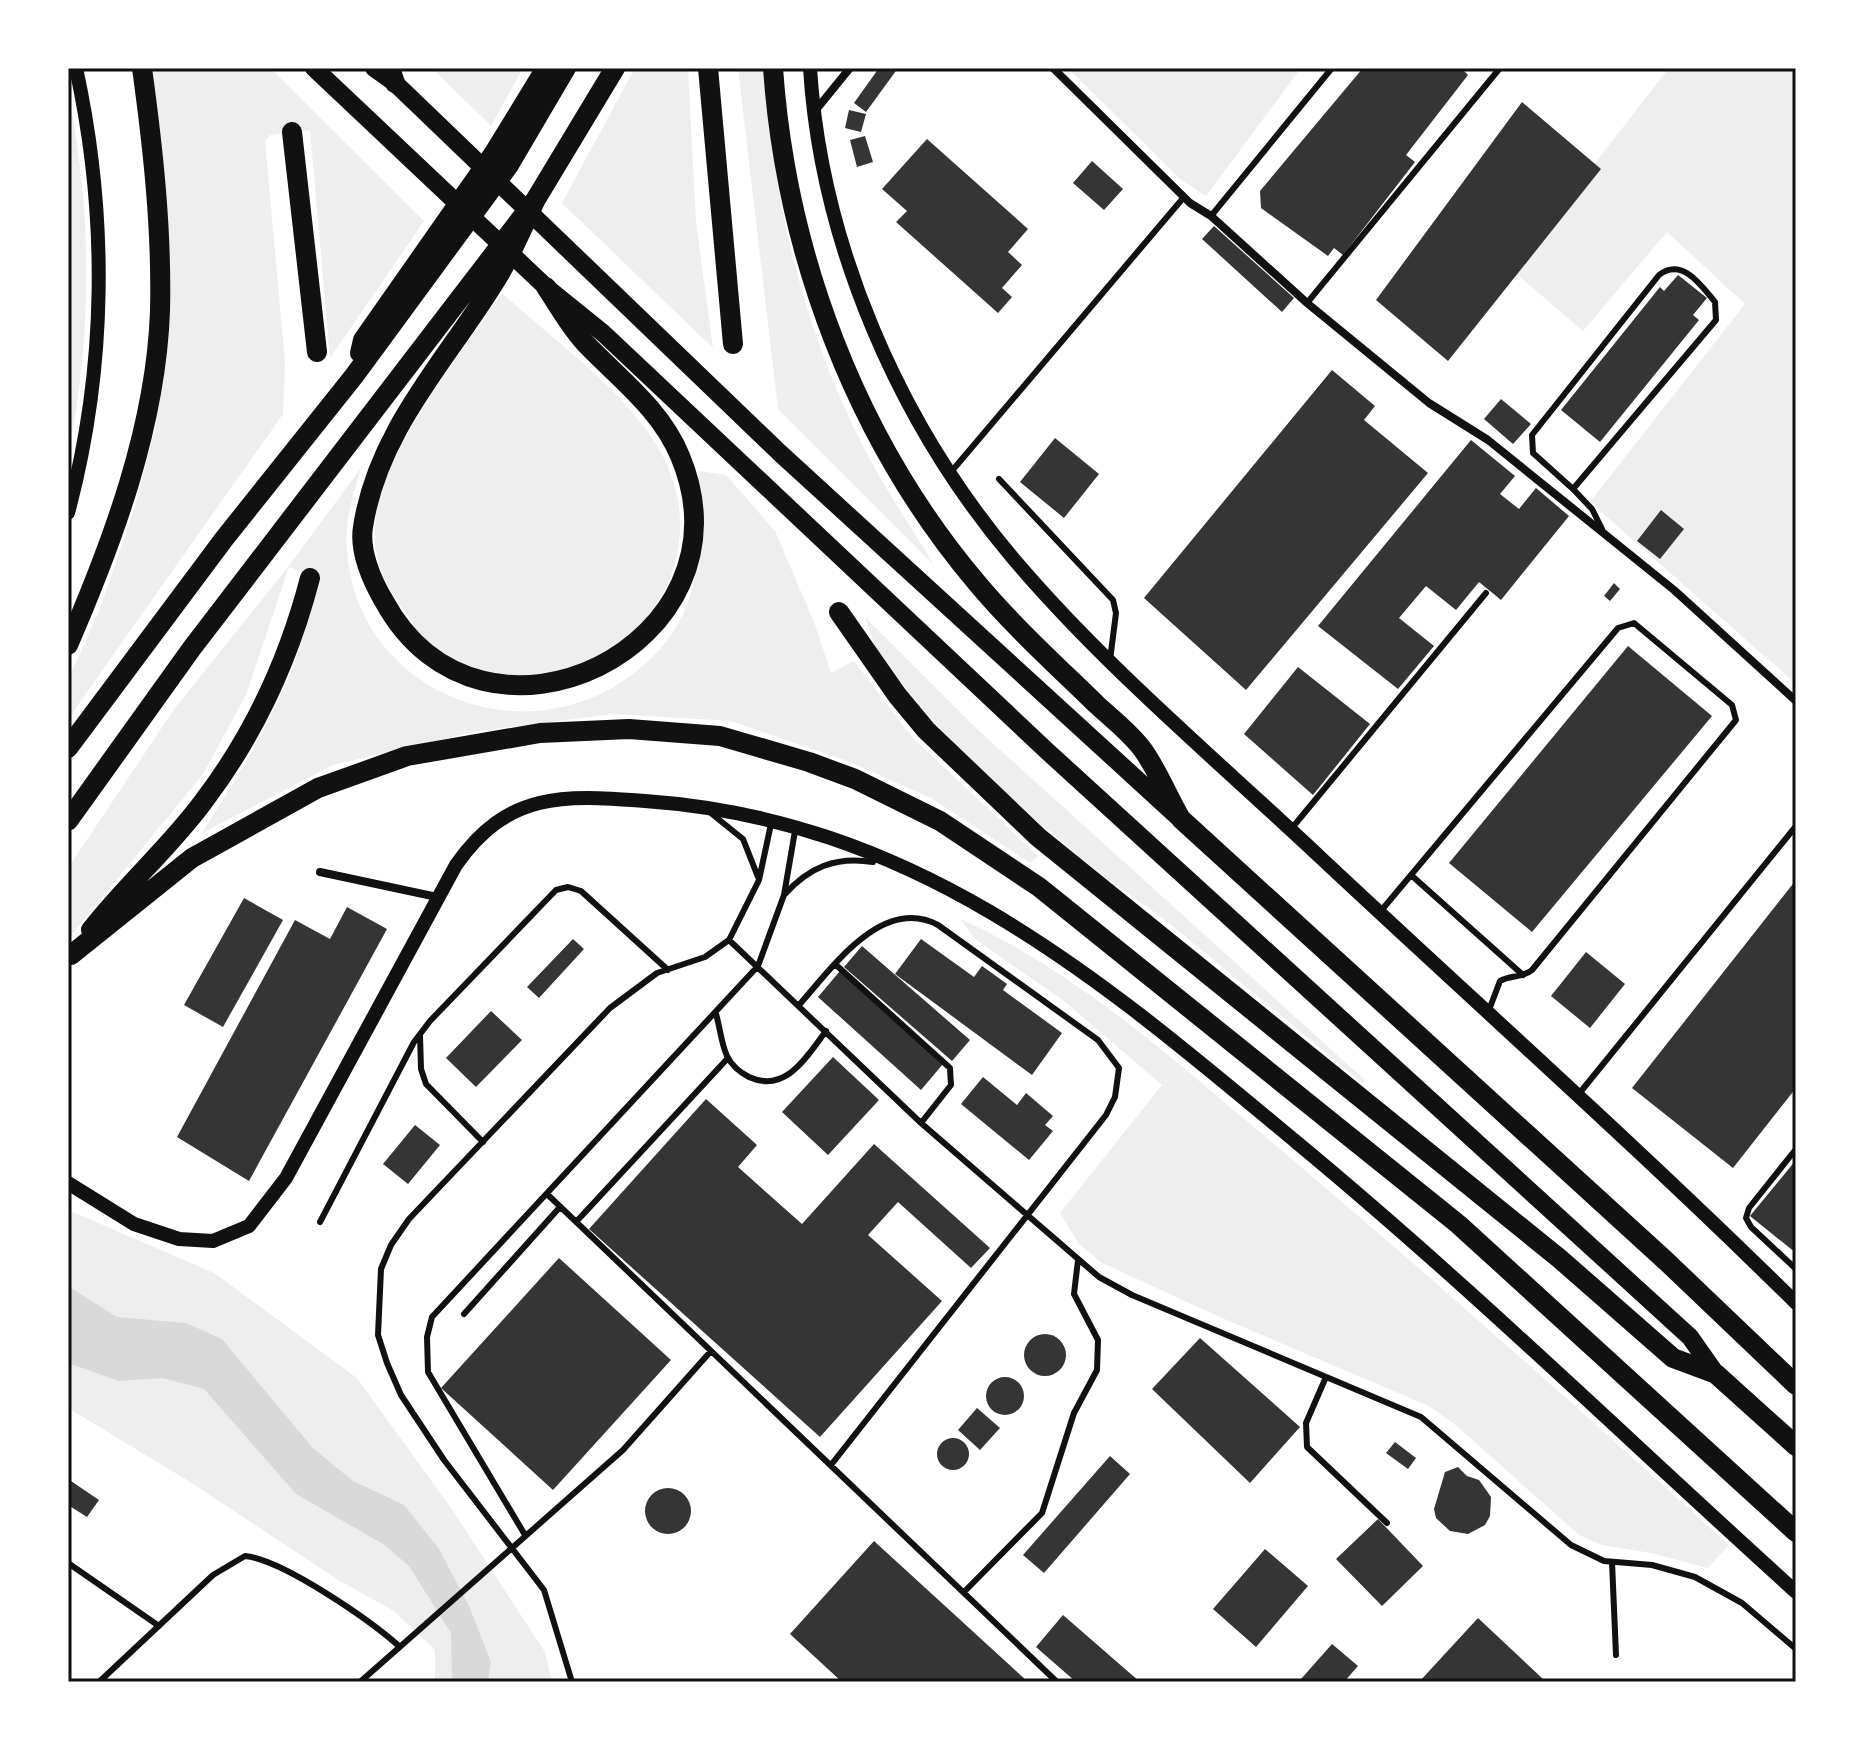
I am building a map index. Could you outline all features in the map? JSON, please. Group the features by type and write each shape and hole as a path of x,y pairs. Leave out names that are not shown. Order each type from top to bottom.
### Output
{"highway":[{"path":"68,645 109,546 122,501 142,428 160,312 158,196 142,68"},
{"path":"314,68 341,97 546,287 603,333 1047,751 1690,1337 1716,1374 1796,1446"},
{"path":"374,68 393,75 781,454 1666,1261 1796,1385"},
{"path":"354,376 363,340 494,153 546,68"},
{"path":"68,748 242,515 354,376 509,165 566,68"},
{"path":"546,287 586,344 630,385 665,430 680,456 688,484 691,539 676,595 644,638 592,672 563,681 508,685 452,669 406,634 376,587 362,531 377,470 394,432 500,273 536,199 615,68"},
{"path":"708,68 733,344"},
{"path":"773,68 783,164 801,246 823,312 876,429 916,498 975,581 1014,625 1142,748 1181,819"},
{"path":"292,132 317,352"},
{"path":"68,821 192,648 536,199"},
{"path":"70,957 202,804 226,771 266,702 283,663 310,578"},
{"path":"839,612 926,730 1017,819 1560,1259 1673,1358 1716,1374"},
{"path":"70,957 192,858 318,788 407,756 505,737 583,729 629,729 720,736 809,762 855,779 929,815 985,848 1039,887 1458,1224 1796,1532"}],"street":[{"path":"68,513 90,413 100,297 92,159 76,68"},
{"path":"810,68 814,112 828,190 863,299 905,394 951,473 1012,557 1110,660 1683,1191 1796,1303"},
{"path":"814,112 850,68"},
{"path":"1053,68 1184,197 1211,216 1307,303 1429,403 1488,440 1674,590 1796,701"},
{"path":"68,1183 134,1224 179,1239 213,1241 249,1226 286,1178 437,897 475,840 515,810 539,801 574,796 699,806 772,821 853,844 908,867 1035,937 1136,1009 1384,1216 1796,1592"},
{"path":"320,872 437,897"}],"lane":[{"path":"1211,216 1332,68"},
{"path":"1307,303 1500,68"},
{"path":"951,473 1184,197"},
{"path":"1573,489 1716,320 1715,302 1682,270 1670,269 1659,275 1532,435 1533,453 1594,511 1603,533"},
{"path":"999,479 1113,600 1116,613 1110,660"},
{"path":"1290,829 1486,593"},
{"path":"1379,912 1623,624 1638,626 1732,705 1737,714 1734,725 1532,970 1500,981 1488,1013"},
{"path":"699,806 728,824 743,839 759,880"},
{"path":"572,1682 544,1590 444,1460 401,1395 378,1335 381,1269 391,1245 409,1219 610,1008 668,970 705,957 729,940 759,880 772,821"},
{"path":"1578,1095 1796,826"},
{"path":"525,1535 428,1372 427,1337 432,1317 446,1298 758,966 784,895 796,827"},
{"path":"784,895 810,871 835,861 867,861 908,867"},
{"path":"1411,875 1523,975"},
{"path":"320,1222 420,1035 522,922 556,890 568,887 581,891 668,970"},
{"path":"799,1005 864,937 886,924 908,917 929,920 1098,1040 1114,1056 1119,1068 1115,1097 1027,1216 831,1465"},
{"path":"729,940 921,1123 1078,1260 1132,1295 1429,1422 1571,1545 1612,1562 1652,1565 1695,1577 1753,1611 1796,1649"},
{"path":"835,964 950,1068 951,1085 921,1123"},
{"path":"716,1014 728,1058 741,1073 757,1080 773,1081 788,1076 800,1066 826,1031"},
{"path":"420,1035 421,1069 426,1084 483,1142"},
{"path":"576,1222 728,1058"},
{"path":"1796,1149 1749,1208 1746,1218 1751,1227 1796,1269"},
{"path":"547,1194 1057,1682"},
{"path":"464,1314 560,1207"},
{"path":"965,1591 1042,1513 1074,1413 1097,1370 1098,1340 1074,1294 1078,1260"},
{"path":"360,1682 623,1450 711,1351"},
{"path":"1326,1377 1304,1427 1307,1447 1387,1523"},
{"path":"99,1682 213,1575 245,1556 271,1563 378,1627 400,1647"},
{"path":"1612,1562 1616,1655"},
{"path":"68,1563 159,1626"}],"shaded area":[{"path":"142,68 270,68 424,221 330,358 310,130 270,135 265,141 285,362 283,414 68,719 68,680 99,611 135,506 155,429 161,386"},
{"path":"432,68 523,68 491,126"},
{"path":"635,68 688,68 696,222 713,348 562,203"},
{"path":"738,68 765,68 775,168 784,216 808,312 824,358 865,450 934,565 778,409"},
{"path":"1068,68 1301,68 1206,196 1180,179"},
{"path":"1669,68 1796,68 1796,684 1590,502 1745,304 1667,232 1583,331 1512,270"},
{"path":"68,94 82,184 86,274 82,365 68,455"},
{"path":"502,293 608,386 645,428 660,451 676,489 680,527 675,564 660,598 638,627 609,651 575,668 535,677 480,669 461,663 435,648 419,632 392,593 376,549 375,524 380,496 407,435"},
{"path":"361,468 348,519 347,551 357,600 380,641 411,673 450,696 494,709 540,711 585,700 629,677 667,641 683,614 695,577 699,471 726,475 775,531 814,622 831,673 854,661 911,736 1038,856 1030,863 931,798 850,762 731,721 614,714 477,731 333,765 202,833 262,732 300,648 320,580 289,567 246,695 203,774 68,939 68,868 175,708 288,567"},
{"path":"865,617 977,729 1365,1080 1362,1083 1164,919 1101,874 1014,802 965,756 879,657"},
{"path":"960,919 1045,965 1085,991 1162,1050 1446,1292 1729,1545 1708,1568 1651,1553 1602,1545 1579,1535 1458,1427 1429,1406 1102,1263 1079,1244 1060,1213 1162,1085 1064,1001 975,939"},
{"path":"68,1210 214,1273 357,1378 453,1511 545,1652 552,1682 435,1682 435,1650 394,1611 340,1581 187,1480 68,1408"},
{"path":"68,1286 117,1317 186,1323 222,1339 312,1447 353,1481 404,1505 439,1549 469,1606 491,1662 488,1682 452,1682 451,1633 409,1566 383,1544 296,1494 204,1389 163,1378 119,1381 68,1363"}],"building":[{"path":"879,68 898,68 866,112 854,103"},
{"path":"1363,68 1461,68 1468,75 1406,155 1415,162 1343,255 1334,248 1328,256 1261,208 1260,191"},
{"path":"1522,102 1601,169 1448,361 1376,300"},
{"path":"849,110 866,114 861,132 845,128"},
{"path":"865,136 873,162 857,167 850,140"},
{"path":"927,139 1028,229 1008,252 1022,265 1002,288 1012,297 998,313 896,222 907,211 882,189"},
{"path":"1092,161 1123,189 1104,210 1073,183"},
{"path":"1214,226 1294,298 1282,312 1202,239"},
{"path":"1678,275 1707,298 1693,315 1699,320 1600,442 1561,410 1660,287 1664,291"},
{"path":"1332,370 1375,406 1364,420 1428,473 1246,690 1144,598"},
{"path":"1501,399 1531,424 1513,444 1484,419"},
{"path":"1055,438 1099,474 1064,518 1020,482"},
{"path":"1471,440 1515,476 1500,494 1519,509 1536,488 1569,516 1501,600 1479,582 1456,610 1426,586 1399,618 1434,646 1398,689 1318,626"},
{"path":"1661,510 1684,529 1660,559 1637,541"},
{"path":"1614,583 1620,589 1610,601 1604,596"},
{"path":"1628,646 1712,716 1532,932 1449,863"},
{"path":"1298,667 1370,724 1313,795 1244,734"},
{"path":"1796,880 1796,1088 1733,1168 1632,1088"},
{"path":"244,898 283,920 223,1027 184,1005"},
{"path":"347,907 387,929 249,1181 177,1137 295,920 330,939"},
{"path":"573,939 584,949 539,998 527,987"},
{"path":"921,939 974,977 982,966 1007,984 1003,990 1062,1033 1032,1075 895,974"},
{"path":"862,946 970,1040 952,1061 844,967"},
{"path":"1586,952 1625,984 1590,1028 1551,996"},
{"path":"840,971 943,1064 921,1090 818,997"},
{"path":"491,1011 522,1040 476,1087 446,1058"},
{"path":"833,1057 879,1100 828,1155 782,1112"},
{"path":"983,1077 1017,1105 1026,1093 1053,1116 1045,1125 1053,1131 1029,1160 961,1104"},
{"path":"706,1099 757,1145 738,1167 802,1224 874,1144 990,1248 971,1268 898,1202 868,1235 942,1301 820,1437 589,1229"},
{"path":"415,1125 440,1145 408,1184 383,1164"},
{"path":"1796,1160 1796,1253 1750,1216"},
{"path":"559,1258 671,1360 553,1490 441,1388"},
{"path":"1045,1334 1060,1340 1066,1355 1060,1370 1045,1376 1030,1370 1024,1355 1030,1340"},
{"path":"1200,1338 1300,1427 1250,1483 1152,1389"},
{"path":"1005,1377 1018,1383 1024,1396 1018,1409 1005,1415 992,1409 986,1396 992,1383"},
{"path":"977,1408 1000,1428 980,1450 958,1430"},
{"path":"953,1438 964,1443 969,1454 964,1465 953,1470 942,1465 937,1454 942,1443"},
{"path":"1395,1442 1416,1458 1408,1469 1386,1453"},
{"path":"1110,1456 1130,1474 1044,1573 1023,1555"},
{"path":"1458,1467 1467,1476 1479,1480 1491,1497 1490,1516 1485,1525 1468,1534 1450,1531 1436,1518 1434,1509 1445,1472"},
{"path":"68,1479 99,1500 87,1517 68,1505"},
{"path":"668,1488 677,1489 684,1495 690,1502 690,1520 684,1527 677,1533 668,1534 659,1533 652,1527 646,1520 645,1511 646,1502 652,1495 659,1489"},
{"path":"1378,1519 1423,1566 1382,1606 1336,1559"},
{"path":"874,1541 1028,1682 842,1682 790,1634"},
{"path":"1265,1549 1308,1586 1256,1647 1213,1609"},
{"path":"1063,1615 1140,1682 1076,1682 1036,1647"},
{"path":"1478,1618 1543,1679 1541,1682 1419,1682"},
{"path":"1332,1644 1358,1666 1344,1682 1304,1682 1301,1679"}]}
